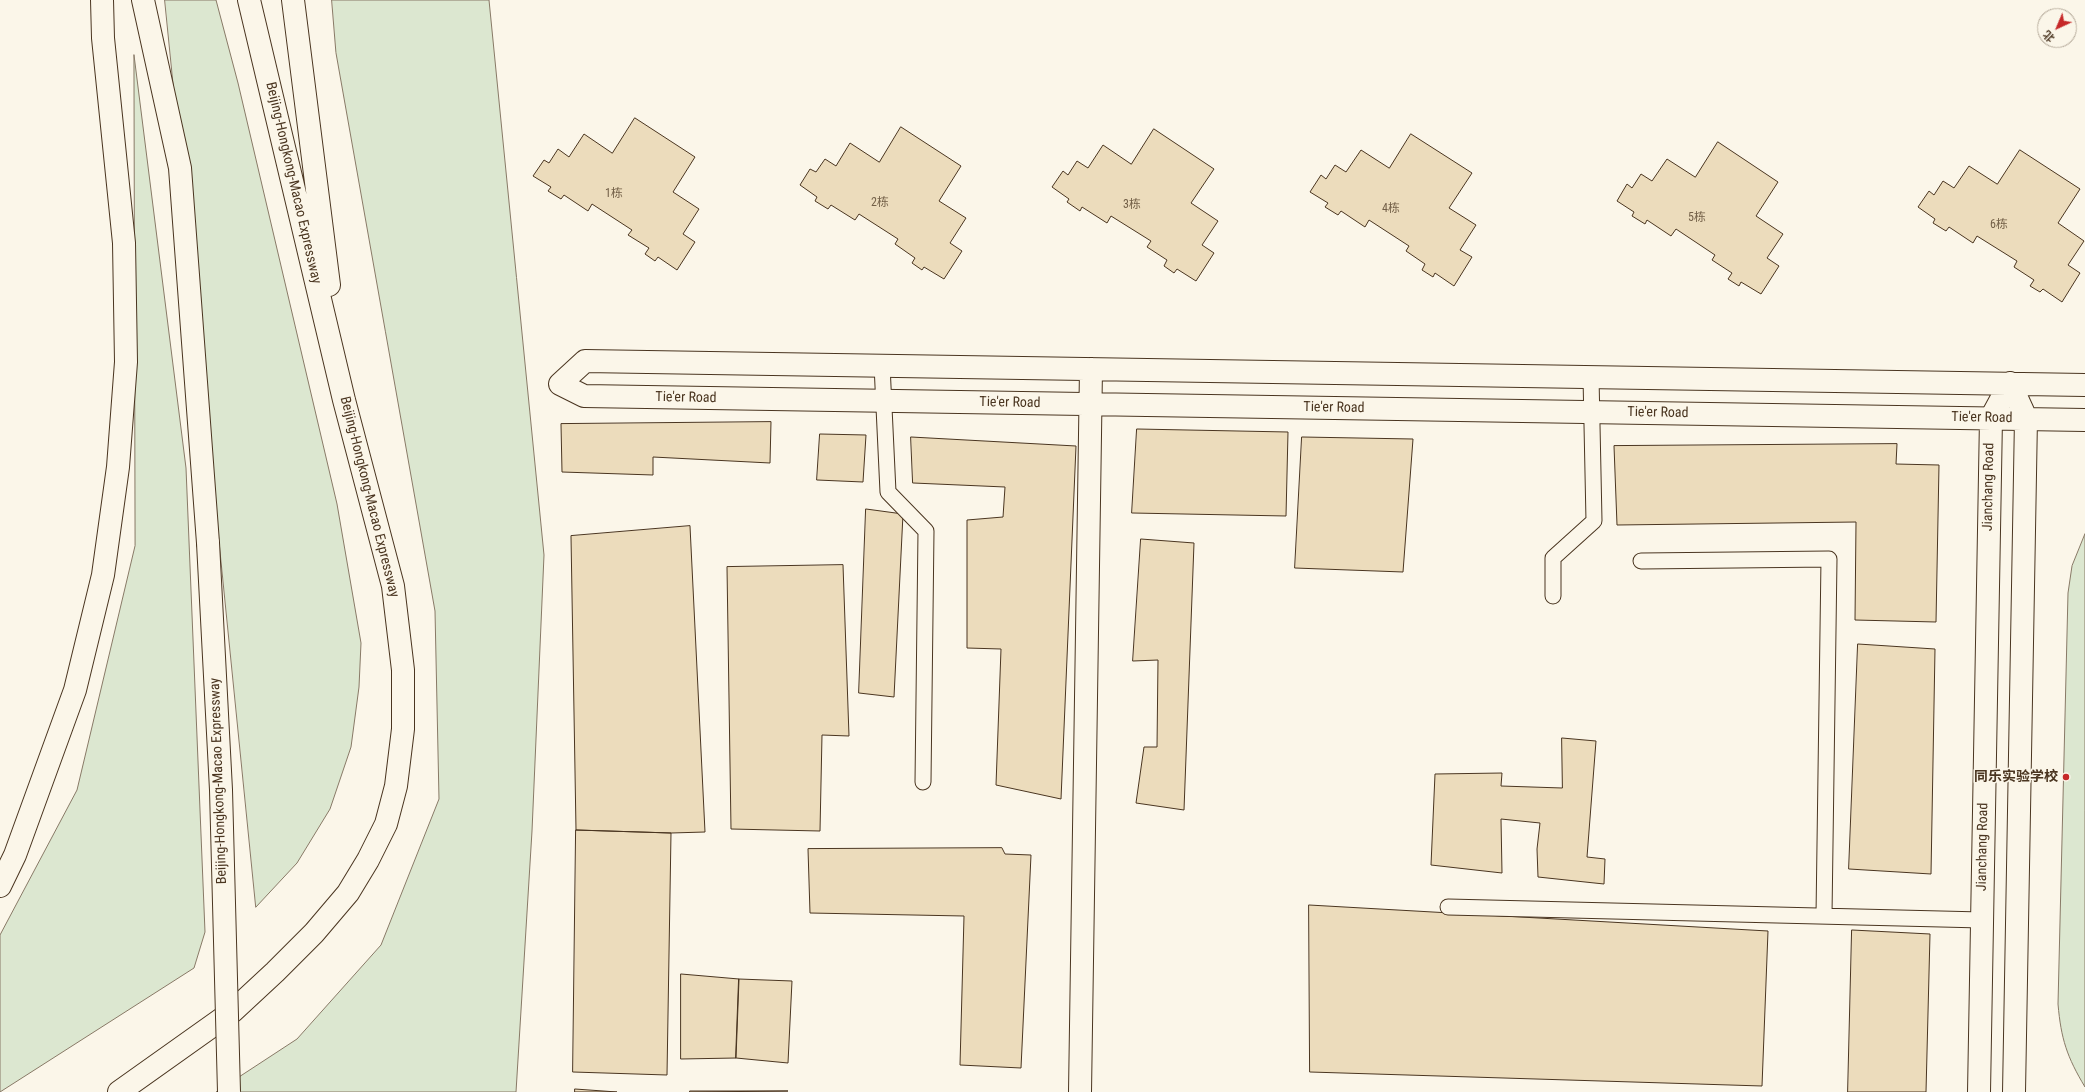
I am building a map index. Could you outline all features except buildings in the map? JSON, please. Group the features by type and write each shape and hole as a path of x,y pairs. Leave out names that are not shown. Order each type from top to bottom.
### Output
{"main road":[{"path":"0,886 14,855 75,690 103,575 118,467 126,362 124,243 104,45 102,0"},
{"name":"Beijing-Hongkong-Macao Expressway","path":"143,0 180,168 208,543 221,790 228,1092"},
{"name":"Beijing-Hongkong-Macao Expressway","path":"119,1092 232,1011 275,972 314,933 348,893 368,860 386,824 396,786 403,729 403,670 393,586 344,400 249,0"},
{"path":"293,0 344,400"},
{"name":"Tie'er Road","path":"882,365 585,361 560,384 584,396 2085,420"},
{"path":"882,365 2085,385"},
{"path":"1080,1092 1091,369"},
{"path":"2010,383 2026,418 2014,1092"},
{"name":"Jianchang Road","path":"1978,1092 1991,418 2010,383"}],"lane":[{"path":"882,365 888,492 926,531 924,782"},
{"path":"1553,596 1553,558 1594,521 1591,377"},
{"path":"1641,561 1829,559 1824,915"},
{"path":"1448,907 1982,920"}],"green space":[{"path":"165,0 216,0 238,83 337,504 361,643 359,687 351,747 330,809 297,863 256,907"},
{"path":"332,0 489,0 544,555 532,831 516,1092 216,1092 297,1039 381,945 439,799 435,611 336,53"},
{"path":"134,55 186,468 205,932 194,968 0,1092 0,935 77,790 135,546"},
{"path":"2085,534 2085,1087 2069,1057 2063,1038 2058,1004 2068,593 2072,566"}],"place":[{"name":"同乐实验学校","path":"2066,777"}]}
